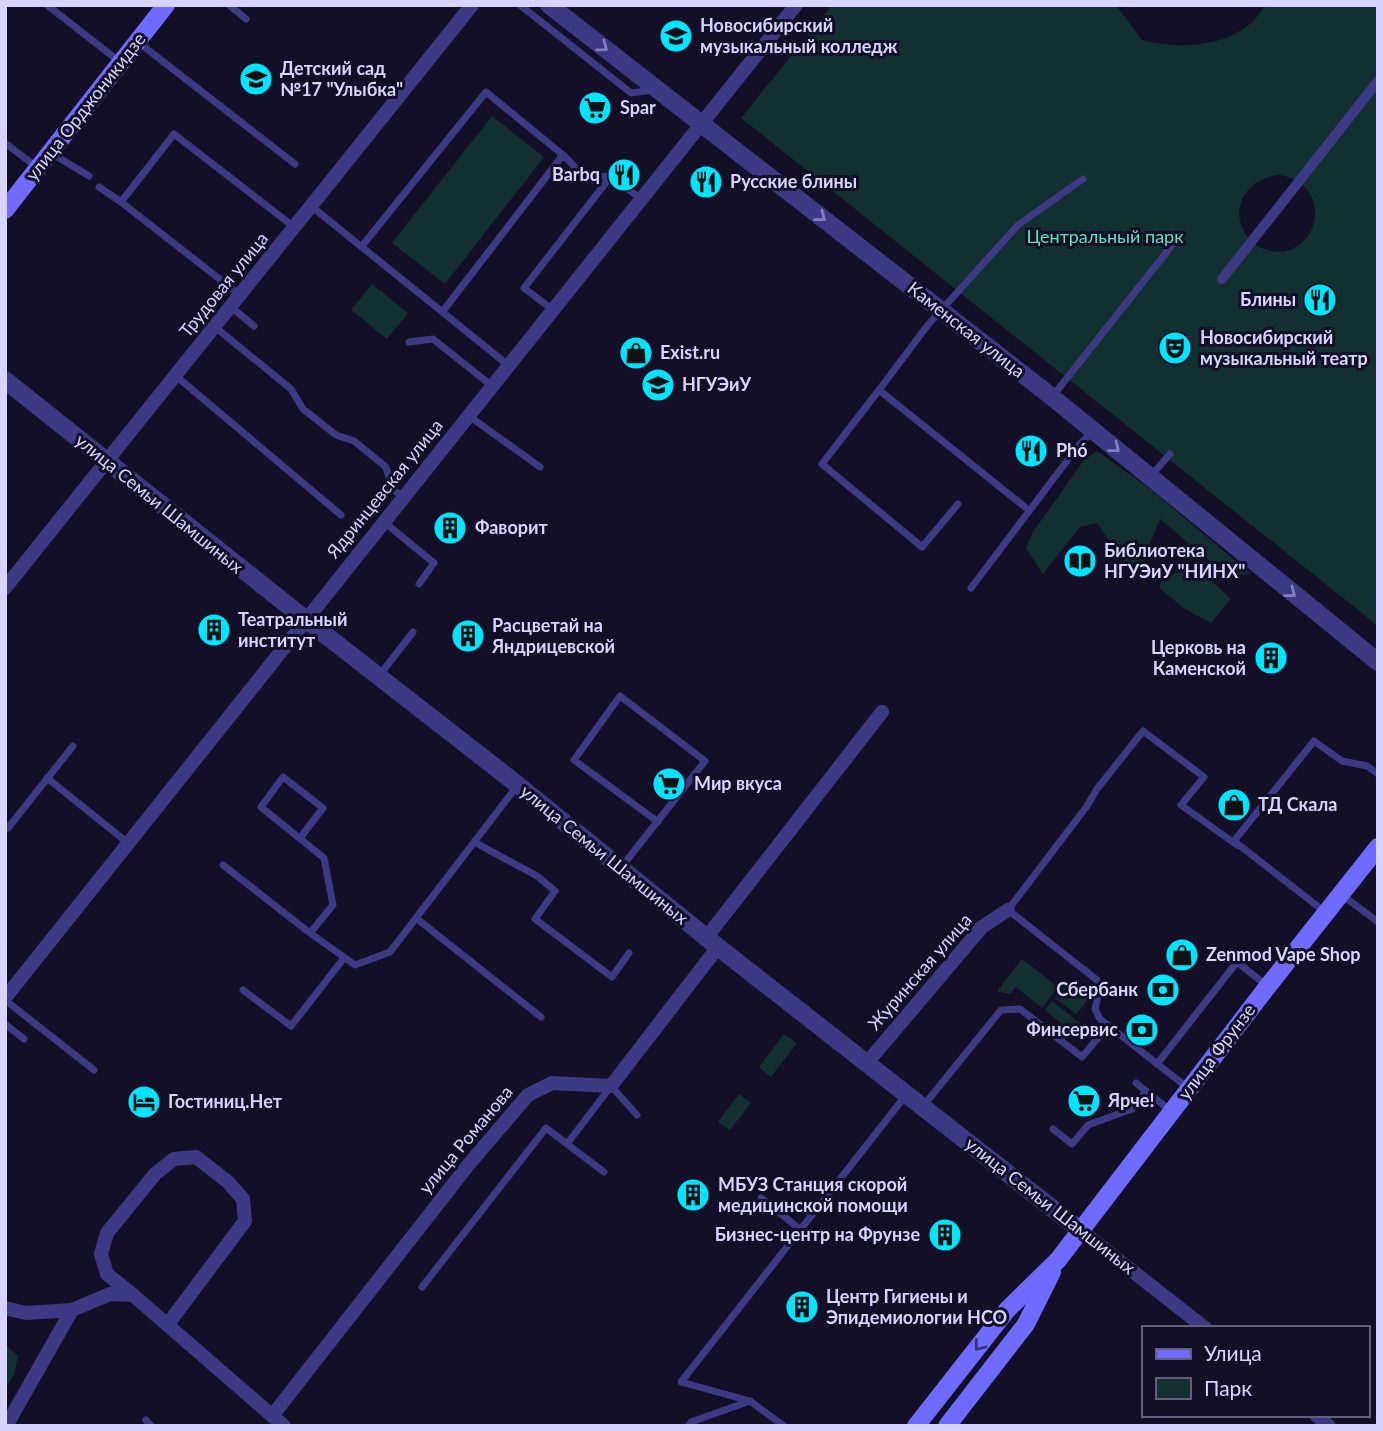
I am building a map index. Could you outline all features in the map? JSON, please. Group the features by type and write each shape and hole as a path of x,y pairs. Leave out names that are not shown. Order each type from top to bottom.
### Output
{"main road":[{"name":"улица Орджоникидзе","path":"5,210 166,5"},
{"name":"улица Фрунзе","path":"916,1426 1007,1310 1058,1260 1378,847"},
{"name":"улица Фрунзе","path":"952,1424 1026,1324 1058,1260"}],"street":[{"name":"Трудовая улица","path":"6,585 107,463 472,5"},
{"name":"Каменская улица","path":"549,5 1052,397 1378,662"},
{"name":"Ядринцевская улица","path":"5,999 796,5"},
{"path":"1222,279 1378,81"},
{"name":"улица Семьи Шамшиных","path":"5,380 518,785 620,870 866,1065 1202,1326"},
{"path":"611,1086 712,942 882,712"},
{"name":"Журинская улица","path":"866,1065 982,927 1008,911"},
{"name":"улица Романова","path":"272,1416 469,1164 528,1095 551,1083 611,1086"},
{"path":"168,1324 245,1221 243,1199 228,1182 196,1157 174,1159 155,1174 107,1233 101,1254 107,1274 284,1426"},
{"path":"5,1308 26,1313 72,1310 110,1293 133,1295"},
{"path":"6,1426 72,1310"}],"lane":[{"path":"47,5 121,63"},
{"path":"229,5 246,19"},
{"path":"520,5 631,93 659,90"},
{"path":"138,42 295,164"},
{"path":"362,246 486,92 574,166"},
{"path":"121,202 174,134 294,228"},
{"path":"5,143 38,168"},
{"path":"50,152 89,176"},
{"path":"443,311 563,155"},
{"path":"588,177 611,176 641,200"},
{"path":"553,310 524,288 611,176"},
{"path":"958,504 922,547 822,464 926,326 1018,225 1083,179"},
{"path":"99,187 240,295"},
{"path":"311,206 509,366"},
{"path":"1052,397 1173,244"},
{"path":"231,307 254,326"},
{"path":"215,327 293,390 303,409 336,435 354,441 386,467 392,488 403,498"},
{"path":"409,342 433,339 492,386"},
{"path":"176,376 341,515"},
{"path":"879,390 1025,507"},
{"path":"469,416 540,467"},
{"path":"971,588 1079,445 1093,431"},
{"path":"1151,476 1170,454"},
{"path":"384,521 435,563 419,584"},
{"path":"378,677 414,632"},
{"path":"620,870 658,822 705,761 620,696 574,760 658,822"},
{"path":"1189,1089 1100,1019 1095,1009 1100,987 1097,979 1008,911 1097,789 1143,732 1204,777 1181,805 1325,912"},
{"path":"1237,845 1234,841 1314,741 1342,761 1367,766 1378,774"},
{"path":"5,826 8,828 73,746"},
{"path":"299,838 323,808 283,777 261,807 299,838 324,858 333,905 310,933"},
{"path":"47,778 128,843"},
{"path":"223,865 355,965 390,952 518,785"},
{"path":"474,842 537,876 555,891 535,919 612,977 629,953"},
{"path":"1340,893 1378,922"},
{"path":"416,918 541,1017"},
{"path":"243,990 291,1026 344,958"},
{"path":"1157,1064 1237,961 1268,986"},
{"path":"5,999 94,1070"},
{"path":"923,1107 1001,1010 1020,1009 1082,1057 1108,1026"},
{"path":"5,1024 24,1039"},
{"path":"1136,1083 1171,1111"},
{"path":"567,1144 611,1086 637,1115"},
{"path":"1053,1129 1072,1144 1088,1125 1132,1109 1146,1091"},
{"path":"785,1426 750,1401 681,1382 906,1094"},
{"path":"422,1287 546,1128 604,1172"},
{"path":"761,1198 801,1230"},
{"path":"688,1426 691,1422 750,1401"}],"green space":[{"name":"Центральный парк","path":"832,5 1116,5 1142,40 1193,45 1211,42 1242,30 1255,19 1265,5 1378,5 1378,626 741,118","holes":["1280,175 1299,182 1310,194 1315,209 1314,224 1307,237 1296,247 1282,252 1254,244 1241,225 1240,205 1244,196 1259,181 1269,177"]},
{"path":"492,116 544,157 445,284 392,243"},
{"path":"372,284 408,313 387,339 351,310"},
{"path":"1097,451 1150,489 1250,573 1211,580 1231,599 1211,623 1185,609 1159,588 1163,577 1211,562 1160,519 1142,564 1127,566 1097,523 1080,527 1043,574 1026,548 1033,532 1084,460"},
{"path":"1022,959 1058,987 1042,1008 1016,987 1010,994 997,991"},
{"path":"1068,981 1088,996 1076,1014 1055,998"},
{"path":"1052,1001 1091,1032 1083,1041 1045,1010"},
{"path":"784,1034 797,1043 771,1077 759,1067"},
{"path":"739,1094 751,1103 730,1130 718,1122"},
{"path":"5,1344 18,1356 14,1375 5,1389"}],"place":[{"name":"Новосибирский музыкальный колледж","path":"676,36"},
{"name":"Детский сад №17 \"Улыбка\"","path":"256,79"},
{"name":"Spar","path":"595,108"},
{"name":"Barbq","path":"624,175"},
{"name":"Русские блины","path":"706,182"},
{"name":"Блины","path":"1320,300"},
{"name":"Новосибирский музыкальный театр","path":"1175,348"},
{"name":"Exist.ru","path":"636,353"},
{"name":"НГУЭиУ","path":"658,385"},
{"name":"Phó","path":"1031,451"},
{"name":"Фаворит","path":"450,528"},
{"name":"Библиотека НГУЭиУ \"НИНХ\"","path":"1080,561"},
{"name":"Театральный институт","path":"214,630"},
{"name":"Расцветай на Яндрицевской","path":"468,636"},
{"name":"Церковь на Каменской","path":"1271,658"},
{"name":"Мир вкуса","path":"669,784"},
{"name":"ТД Скала","path":"1234,805"},
{"name":"Zenmod Vape Shop","path":"1182,955"},
{"name":"Сбербанк","path":"1163,990"},
{"name":"Финсервис","path":"1142,1030"},
{"name":"Ярче!","path":"1084,1101"},
{"name":"Гостиниц.Нет","path":"144,1102"},
{"name":"МБУЗ Станция скорой медицинской помощи","path":"693,1195"},
{"name":"Бизнес-центр на Фрунзе","path":"945,1235"},
{"name":"Центр Гигиены и Эпидемиологии НСО","path":"802,1307"}]}
